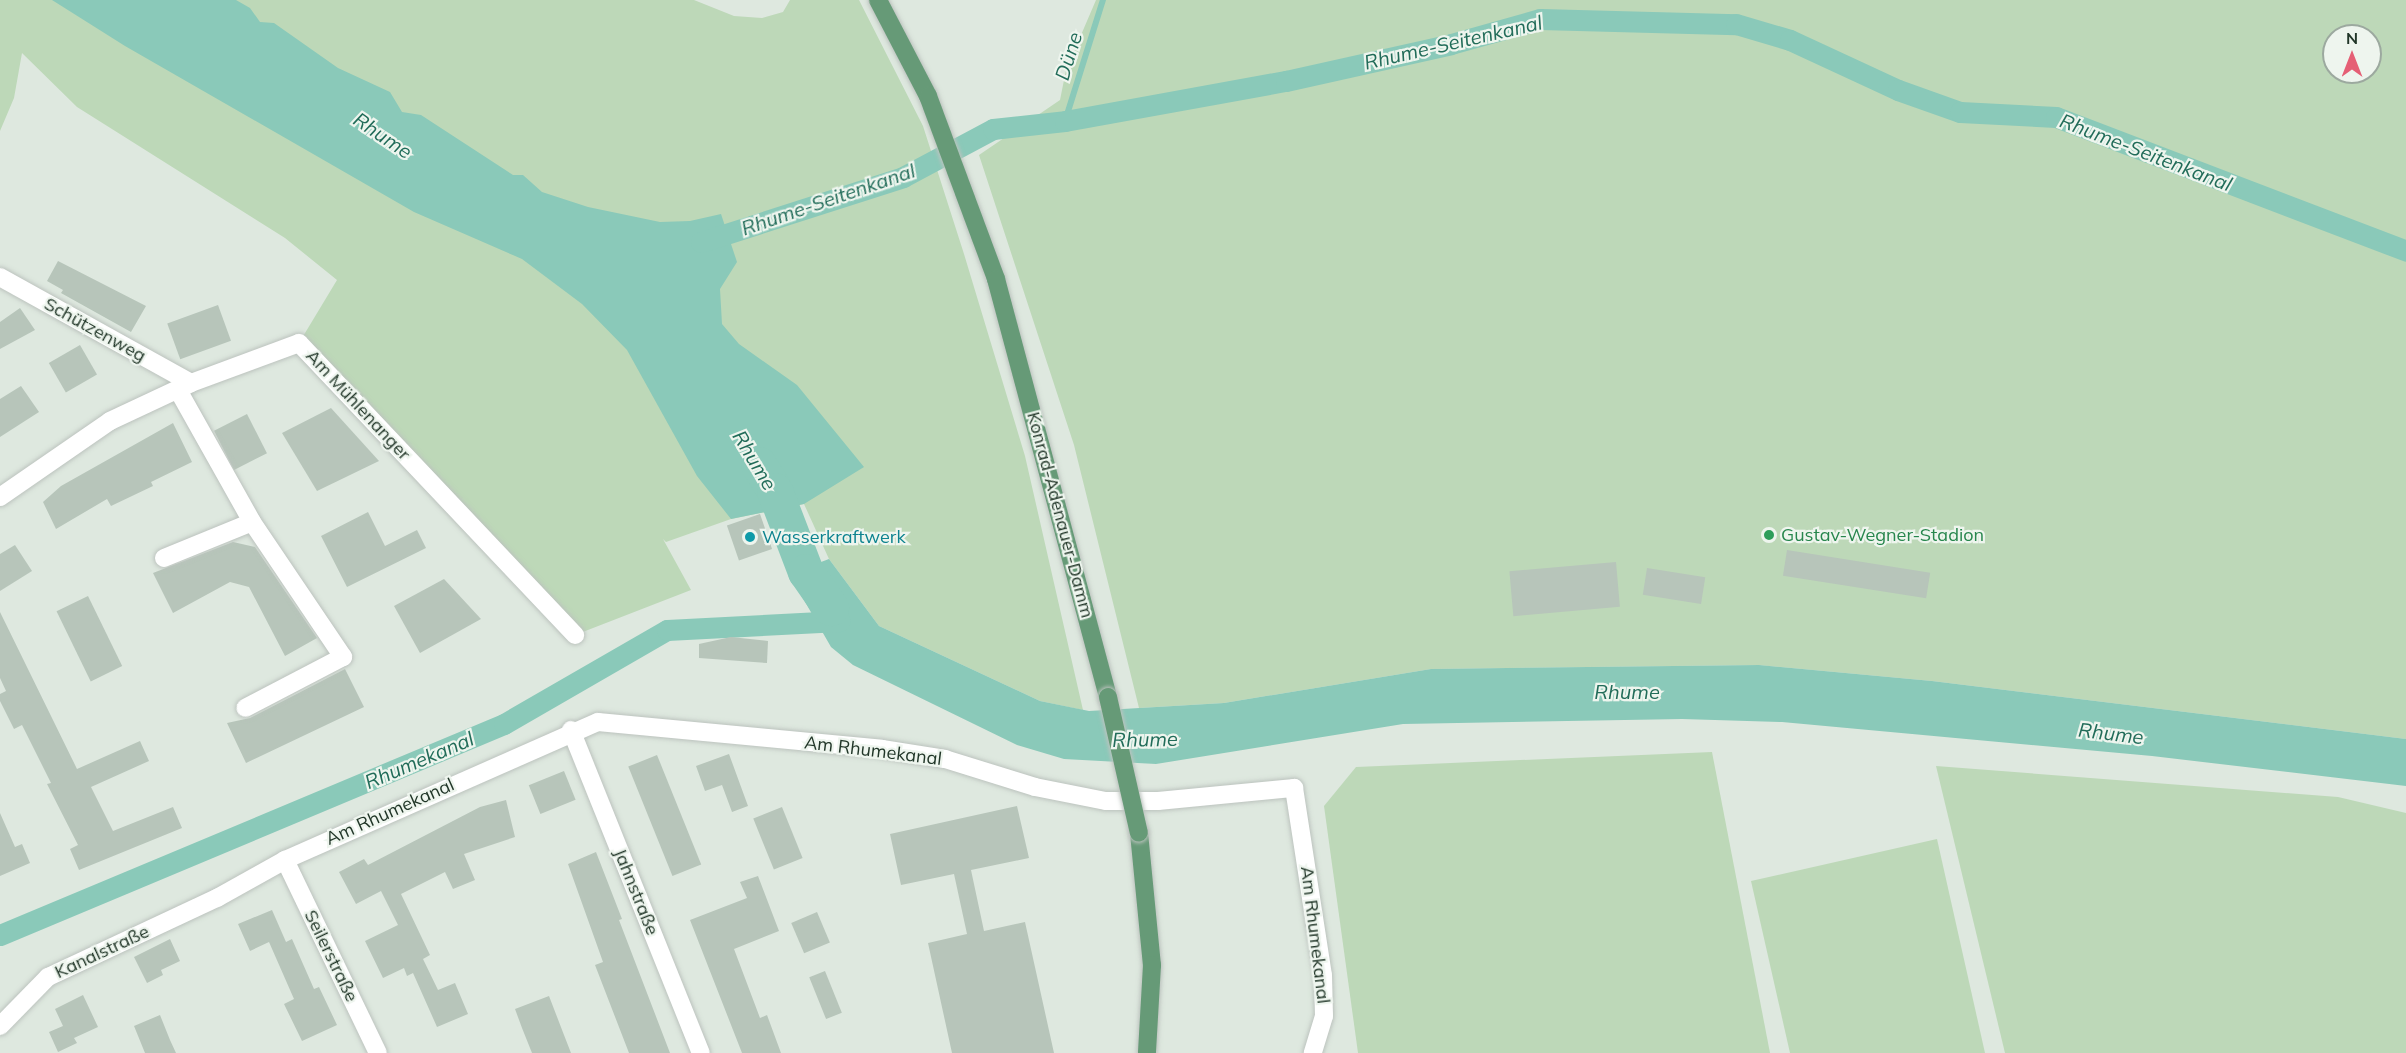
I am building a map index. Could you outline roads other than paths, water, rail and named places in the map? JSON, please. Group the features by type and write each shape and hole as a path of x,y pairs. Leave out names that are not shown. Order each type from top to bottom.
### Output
{"main road":[{"name":"Konrad-Adenauer-Damm","path":"878,0 928,96 996,279 1108,697 1139,833 1152,965 1147,1053"}],"street":[{"name":"Schützenweg","path":"0,277 184,386"},
{"name":"Am Mühlenanger","path":"0,497 110,421 184,386 300,343 575,635"},
{"path":"184,386 252,522 343,657 245,708"},
{"path":"164,558 252,522"},
{"name":"Am Rhumekanal","path":"217,898 285,860 571,730 598,722 882,749 945,759 1035,787 1106,801 1158,801 1294,788 1323,975 1324,1017 1313,1053"},
{"name":"Jahnstraße","path":"571,730 701,1053"},
{"name":"Seilerstraße","path":"285,860 378,1053"},
{"name":"Kanalstraße","path":"0,1026 48,977 217,898"}],"water":[{"path":"52,0 236,0 250,8 260,22 274,23 338,68 390,92 402,112 421,115 513,175 523,175 542,192 588,207 660,222 690,221 721,214 737,262 720,289 722,324 739,344 797,385 864,467 804,504 731,519 697,476 627,350 582,304 522,259 414,212 125,46"},
{"path":"829,559 879,626 1040,701 1089,711 1224,703 1431,669 1759,665 1932,681 2406,739 2406,786 2152,756 1782,722 1682,719 1403,724 1156,764 1064,759 1017,745 853,665 831,647 789,574"}],"waterway":[{"name":"Düne","path":"1065,121 1103,0"},
{"name":"Rhume-Seitenkanal","path":"701,242 903,177 993,129 1065,121 1286,81 1451,44 1540,19 1736,24 1790,40 1898,90 1960,112 2056,117 2406,251"},
{"name":"Rhume","path":"759,465 775,491 806,572 831,608"},
{"name":"Rhumekanal","path":"0,935 504,724 667,630 840,621"}],"place":[{"name":"Gustav-Wegner-Stadion","path":"1769,535"},
{"name":"Wasserkraftwerk","path":"750,537"}]}
